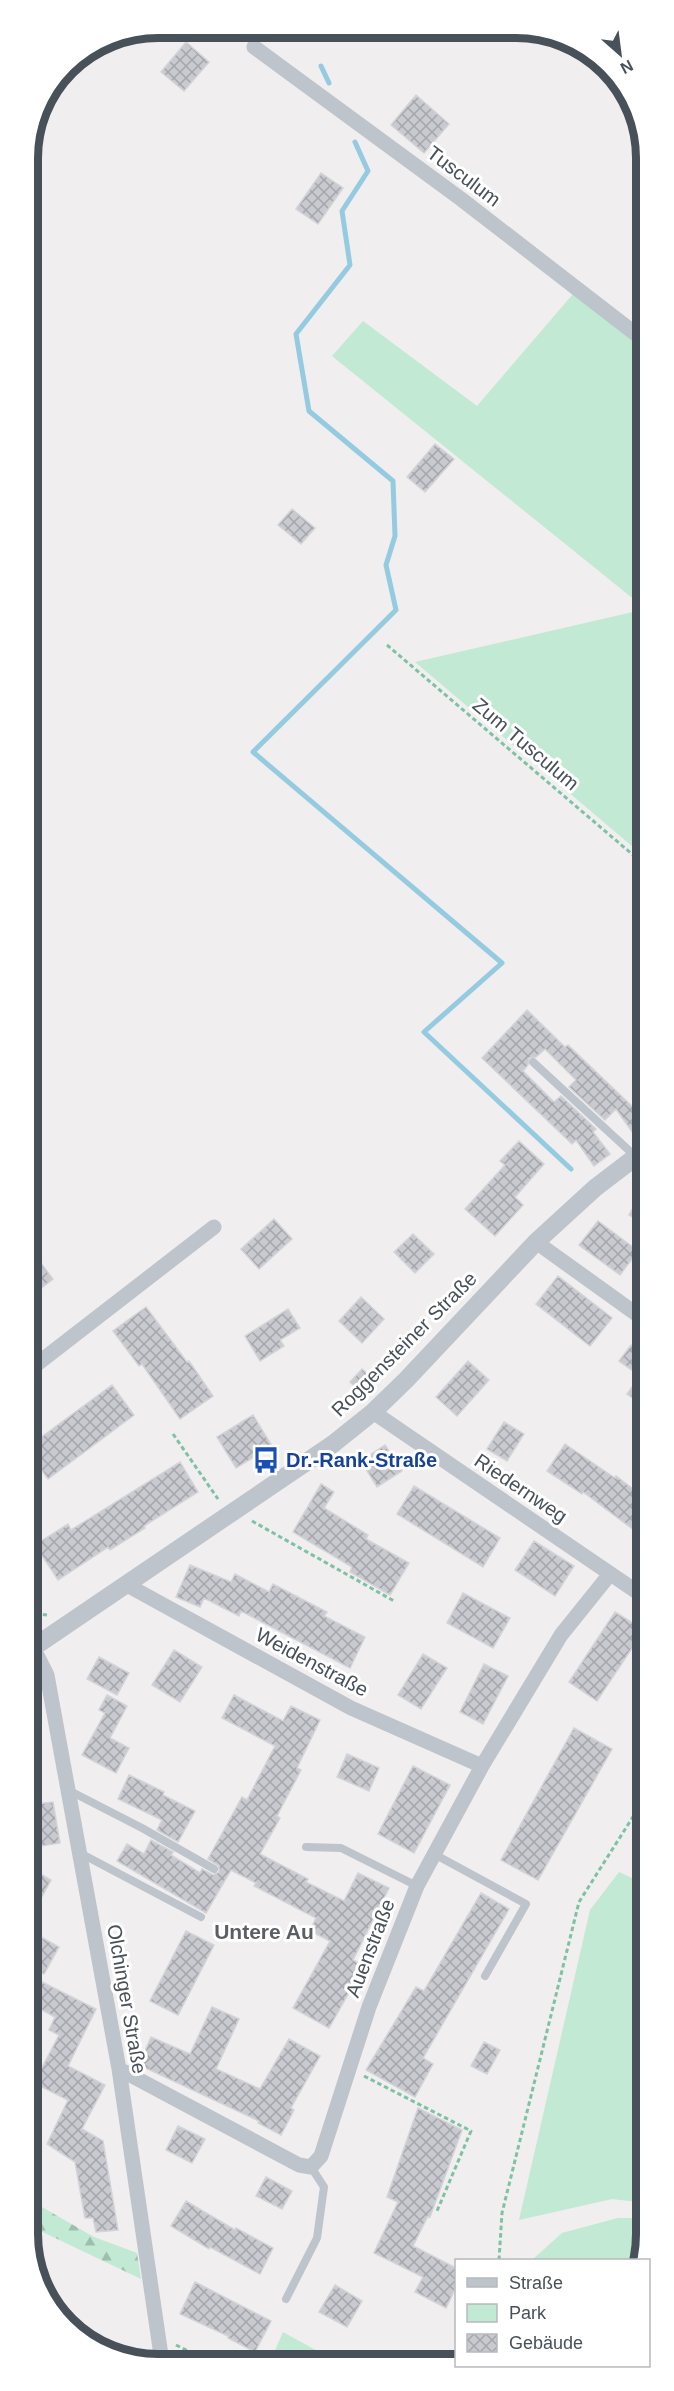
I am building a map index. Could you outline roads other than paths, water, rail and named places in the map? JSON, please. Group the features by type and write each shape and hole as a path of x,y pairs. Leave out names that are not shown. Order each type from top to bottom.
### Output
{"street":[{"name":"Tusculum","path":"254,47 461,199 636,334"},
{"name":"Roggensteiner Straße","path":"38,1642 127,1585 228,1508 333,1444 373,1412 536,1242 595,1188 636,1157"},
{"path":"38,1363 214,1227"},
{"path":"536,1242 636,1314"},
{"name":"Riedernweg","path":"373,1412 636,1591"},
{"name":"Auenstraße","path":"311,2167 321,2156 369,2007 417,1886 482,1766 561,1635 610,1574"},
{"name":"Weidenstraße","path":"127,1585 351,1708 482,1766"},
{"name":"Olchinger Straße","path":"38,1662 46,1675 119,2069 161,2354"},
{"path":"119,2069 299,2165 311,2167"}],"lane":[{"path":"533,1062 636,1149"},
{"path":"68,1790 214,1869"},
{"path":"306,1847 341,1848 417,1886"},
{"path":"79,1852 201,1917"},
{"path":"434,1854 526,1904 485,1976"},
{"path":"286,2299 317,2238 324,2187 311,2167"}],"waterway":[{"path":"321,66 329,83"},
{"path":"355,142 368,171 342,211 350,265 296,334 309,411 393,481 395,536 386,565 396,610 253,752 502,963 424,1032 571,1169"}],"place":[{"name":"Dr.-Rank-Straße","path":"266,1460"}],"district":[{"name":"Untere Au","path":"264,1931"}]}
